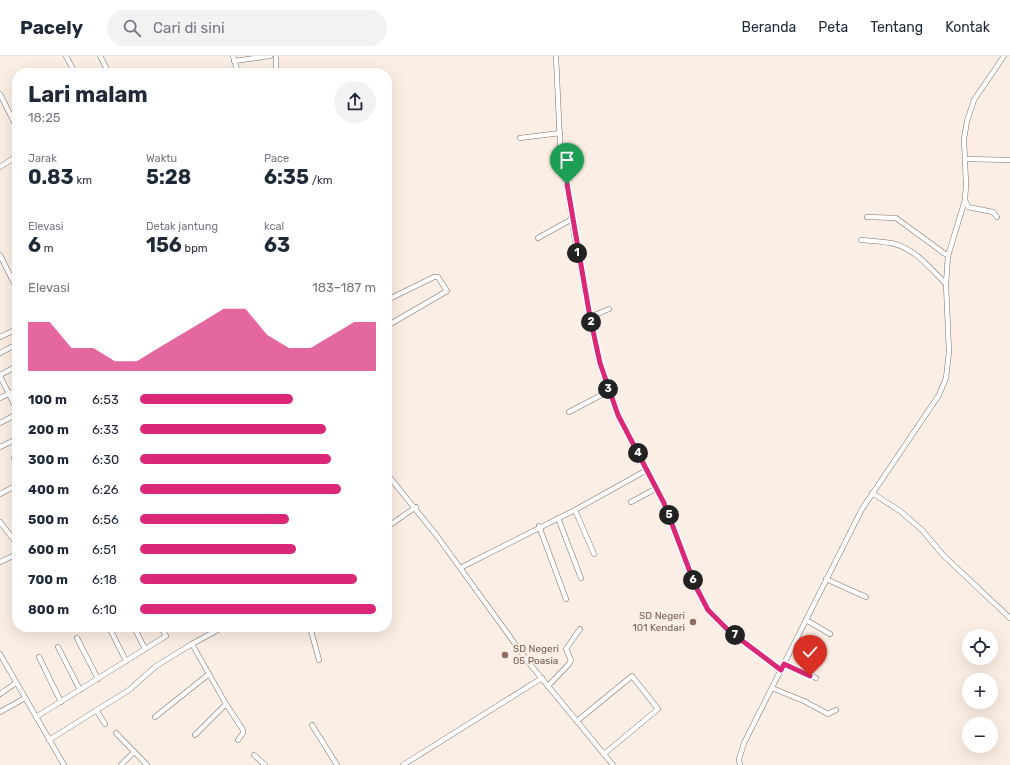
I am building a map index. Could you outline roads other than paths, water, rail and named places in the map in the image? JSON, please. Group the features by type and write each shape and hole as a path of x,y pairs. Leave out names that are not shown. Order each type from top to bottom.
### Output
{"street":[{"path":"66,56 72,68"},
{"path":"100,56 106,68"},
{"path":"237,68 234,58 270,56"},
{"path":"276,56 276,68"},
{"path":"556,56 560,133 572,219 590,317 600,363 609,391 618,415 656,488 695,585 708,610 728,630 781,670"},
{"path":"740,765 739,759 744,743 826,579 872,493 924,418 944,385 948,368 949,352 946,284 948,256 965,200 965,129 974,100 1004,56"},
{"path":"0,94 12,118"},
{"path":"520,138 560,133"},
{"path":"0,167 12,159"},
{"path":"965,159 1010,160"},
{"path":"965,200 968,207 993,212 997,217"},
{"path":"867,218 896,218 948,256"},
{"path":"538,238 572,219"},
{"path":"861,240 894,244 904,248 914,254 946,284"},
{"path":"0,255 12,280"},
{"path":"392,298 434,277 438,277 447,291 392,323"},
{"path":"590,317 609,309"},
{"path":"0,338 12,332"},
{"path":"0,352 12,346"},
{"path":"12,369 0,376 12,400"},
{"path":"569,412 609,391"},
{"path":"0,398 12,392"},
{"path":"0,423 12,417"},
{"path":"0,447 12,441"},
{"path":"460,568 539,526 575,510 647,470"},
{"path":"392,480 416,508 548,686 613,765"},
{"path":"0,494 12,488"},
{"path":"631,502 656,488"},
{"path":"872,493 900,511 922,530 943,555 1010,618"},
{"path":"392,524 416,508"},
{"path":"575,510 594,554"},
{"path":"558,518 581,578"},
{"path":"0,522 12,538"},
{"path":"539,526 566,599"},
{"path":"0,562 12,556"},
{"path":"826,579 866,597"},
{"path":"806,620 830,634"},
{"path":"548,686 569,664 571,660 566,649 580,629"},
{"path":"112,632 126,661"},
{"path":"136,632 145,649"},
{"path":"36,717 166,636 164,632"},
{"path":"49,740 129,690 156,666 214,632"},
{"path":"311,632 319,660"},
{"path":"76,638 98,679"},
{"path":"192,644 226,704 243,730 238,740"},
{"path":"58,647 80,690"},
{"path":"0,654 64,765"},
{"path":"39,657 61,702"},
{"path":"784,664 816,678"},
{"path":"155,717 209,674"},
{"path":"577,721 632,676 658,709 604,754"},
{"path":"403,765 542,678"},
{"path":"0,694 16,683"},
{"path":"772,688 804,701 828,714 836,710"},
{"path":"0,712 25,698"},
{"path":"195,735 226,704"},
{"path":"97,711 105,724"},
{"path":"312,725 337,765"},
{"path":"116,733 147,765"},
{"path":"122,765 134,752"},
{"path":"254,755 265,765"}],"place":[{"name":"SD Negeri 101 Kendari","path":"693,622"},
{"name":"SD Negeri 05 Poasia","path":"505,655"}]}
